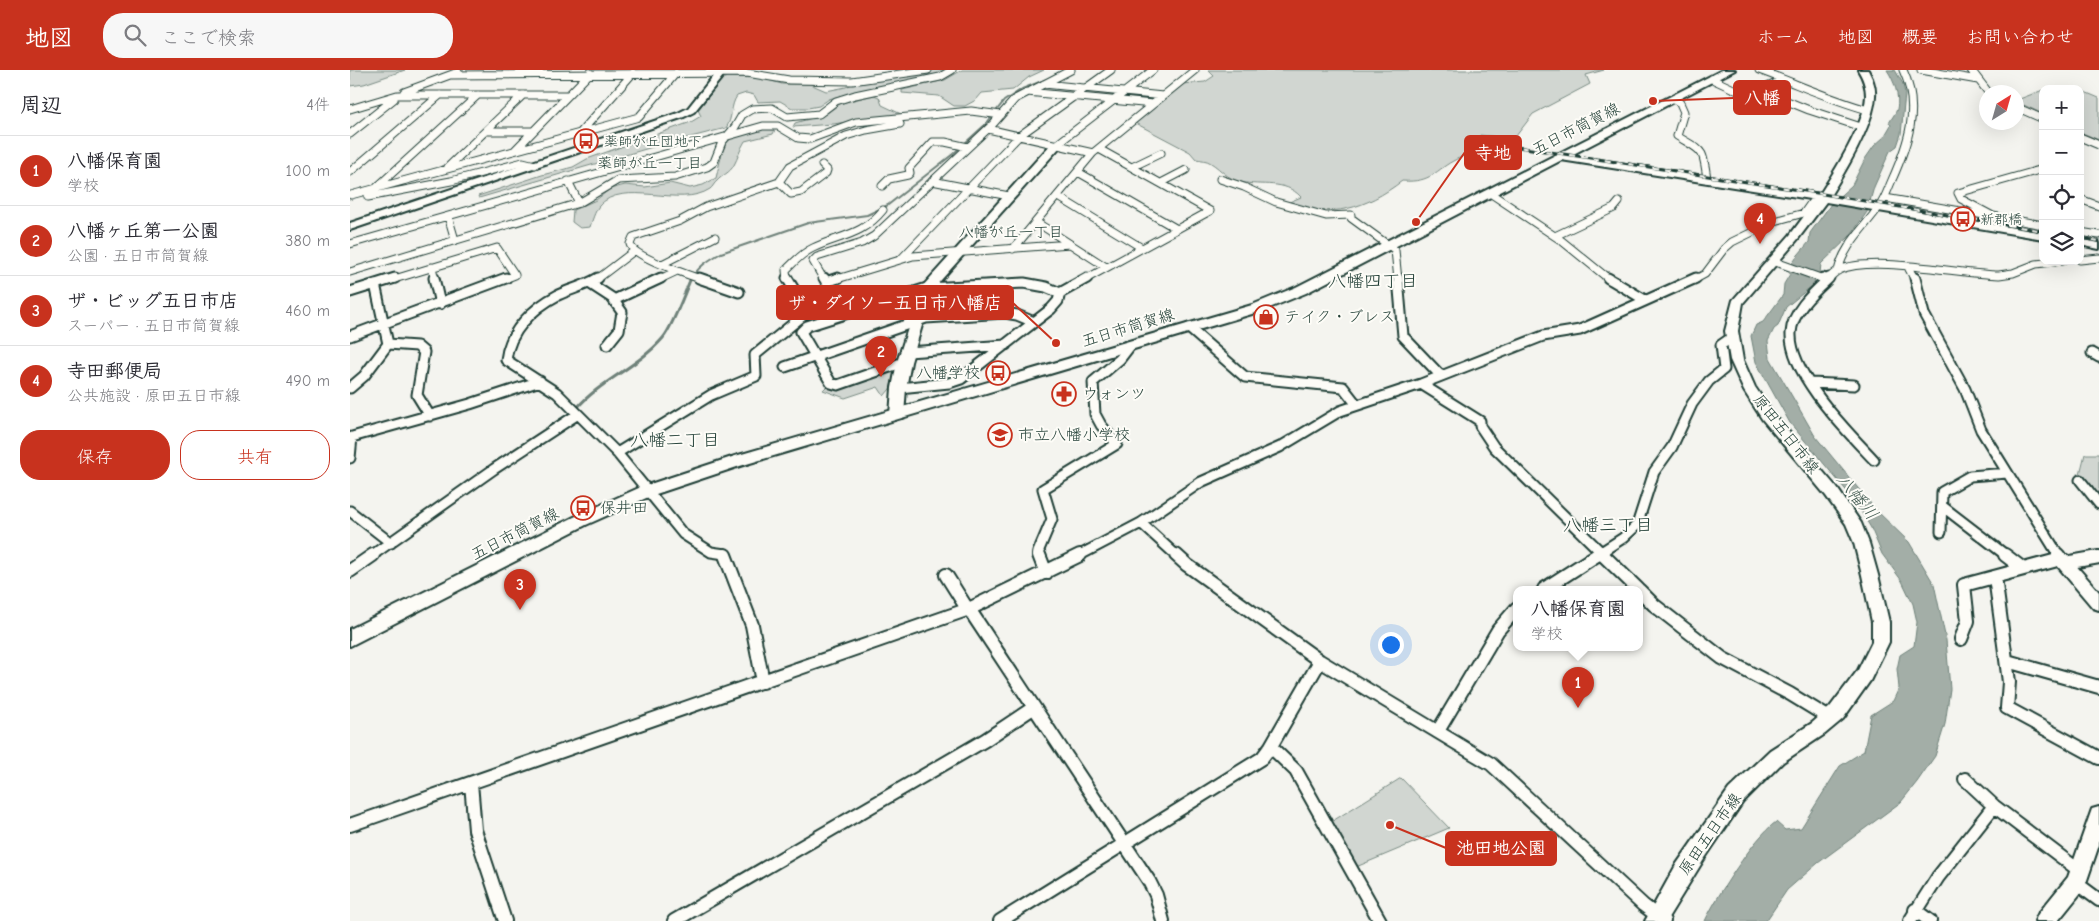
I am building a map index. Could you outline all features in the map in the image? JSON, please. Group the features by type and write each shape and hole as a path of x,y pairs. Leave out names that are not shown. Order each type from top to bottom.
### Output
{"main road":[{"name":"五日市筒賀線","path":"350,638 572,525 647,491 734,462 1257,308 1301,290 1730,70"}],"street":[{"path":"350,109 398,95 464,70"},
{"path":"852,81 858,70"},
{"path":"451,75 721,72 769,73 785,80 810,78 852,81 900,72 928,70"},
{"path":"350,272 579,203 618,180 675,177 707,167 714,162 722,142 744,113 752,109 772,108 790,118 816,114 839,100 940,77 952,70"},
{"path":"844,314 813,261 817,257 868,240 988,129 996,114 1015,99 1071,70"},
{"path":"902,258 1020,136 1111,70"},
{"path":"897,415 899,388 906,357 927,288 1056,145 1153,70"},
{"path":"1013,248 1096,151 1195,70"},
{"path":"1759,70 1828,96 1841,103 1868,110"},
{"name":"原田五日市線","path":"1659,919 1665,899 1731,800 1780,753 1831,719 1860,682 1879,647 1881,634 1868,566 1849,515 1763,408 1740,370 1731,338 1732,316 1738,304 1775,262 1833,185 1845,164 1872,96 1867,76 1863,70"},
{"path":"1838,271 1838,265 1852,242 1879,204 1904,153 1912,116 1912,89 1903,70"},
{"path":"1921,70 1978,80"},
{"path":"1971,70 1982,85"},
{"path":"515,150 590,72"},
{"path":"580,132 633,72"},
{"path":"351,195 639,117 676,72"},
{"path":"350,227 681,115 691,110 721,72"},
{"path":"1712,80 1755,99"},
{"path":"1784,80 1760,90 1809,110 1861,127"},
{"path":"1043,84 1163,96"},
{"path":"1027,92 1153,104"},
{"path":"350,134 398,95 568,95"},
{"path":"350,172 440,95"},
{"path":"374,189 478,95"},
{"path":"446,169 523,95"},
{"path":"1674,99 1680,102 1684,109 1684,116 1677,136 1701,151 1704,155 1707,179"},
{"path":"2024,111 2039,117"},
{"path":"350,244 728,134 773,125 785,128 799,138 809,139 820,137 853,123 962,112 996,114"},
{"path":"739,292 677,271 634,251 630,244 633,237 680,221 706,207 779,182 790,166 846,136 866,130 978,112"},
{"path":"899,388 955,381 968,374 1055,305 1060,293 1210,211 1132,167 1096,151 1056,145 988,129"},
{"path":"486,131 533,131"},
{"path":"2084,139 2099,145"},
{"path":"882,186 889,179 908,175 912,164 933,142 945,142 967,147"},
{"path":"1132,167 1161,153"},
{"path":"1561,157 1823,199 1993,216 2039,224"},
{"path":"351,195 362,198 420,187 523,162 535,165"},
{"path":"779,182 791,194 798,194 826,173 827,170 822,165"},
{"path":"1161,183 1186,170"},
{"path":"1078,172 1177,229"},
{"path":"1997,228 1993,216 1961,199 1958,193 2039,172"},
{"path":"1220,179 1244,187 1276,202 1326,216 1351,215 1352,218 1395,250 1403,336 1441,376"},
{"path":"568,181 579,203"},
{"path":"932,181 1009,196"},
{"path":"1490,193 1555,236 1604,276 1645,300"},
{"path":"1057,196 1142,248"},
{"path":"350,825 969,610 1046,573 1141,523 1202,482 1280,447 1333,414 1421,384 1543,336 1580,330 1705,274 1724,249 1732,242 1775,221 1800,215 1812,203 1823,199"},
{"path":"2084,200 2099,206"},
{"path":"1555,236 1614,208 1618,202"},
{"path":"1879,204 2039,235"},
{"path":"617,453 711,395 756,376 755,355 805,316 801,299 785,276 788,268 812,248 846,238 864,229 883,210"},
{"path":"448,216 455,240"},
{"path":"1036,222 1106,267"},
{"path":"2084,236 2098,248"},
{"path":"662,264 715,237"},
{"path":"2084,243 2098,248"},
{"path":"826,282 902,258 960,251 1070,244"},
{"path":"350,292 497,248 515,275 350,336"},
{"path":"2084,257 2098,248"},
{"path":"634,251 614,268 589,283 555,297 522,324 512,336 506,360 557,393 617,453 683,534 712,552 725,554 752,625 763,682"},
{"path":"1775,262 1825,279"},
{"path":"1874,460 1837,419 1811,383 1793,352 1791,336 1794,323 1800,310 1825,279 1838,271 1861,266 1881,265 1970,275 1999,275 2010,274 2039,264"},
{"path":"432,267 440,304"},
{"path":"1909,268 1915,279 1924,314 1965,389 1981,430 2063,561 2099,603"},
{"path":"614,300 677,271"},
{"path":"589,283 614,300 622,316 622,326 618,336 607,345"},
{"path":"801,332 807,326 927,288 1024,283 1046,287 1060,293"},
{"path":"350,388 364,376 388,344 376,284"},
{"path":"805,311 810,313 809,318 795,329 801,332 831,383 838,385 894,364 906,357 1006,345"},
{"path":"785,367 926,318 1005,313 1023,317 1034,322"},
{"path":"1190,328 1245,376 1343,387 1357,405"},
{"path":"1549,586 1623,538 1637,525 1654,472 1672,447 1692,404 1710,381 1724,369 1721,345 1731,338"},
{"path":"388,344 417,346 424,352 417,395 430,416"},
{"path":"1046,573 1038,552 1052,519 1043,489 1117,444 1101,425 1095,414 1093,382 1120,359 1130,346"},
{"path":"350,458 352,437 430,416 540,381"},
{"path":"1811,383 1854,385"},
{"path":"1421,384 1480,421 1480,426 1494,447 1602,551 1635,586"},
{"path":"350,571 389,541 576,412"},
{"path":"1941,532 1942,492 1970,476 2007,473"},
{"path":"2080,480 2099,504"},
{"path":"1942,506 2022,568"},
{"path":"350,511 389,541"},
{"path":"1141,523 1187,565 1320,661 1492,764 1659,919"},
{"path":"1961,639 1968,621 1964,585 2022,568 2099,557"},
{"path":"946,576 1125,845 1156,896 1163,921"},
{"path":"1994,577 2007,661 2009,682 2007,708 2099,758"},
{"path":"1643,594 1654,605 1722,658 1790,694 1831,719"},
{"path":"1438,731 1498,630 1513,613"},
{"path":"1000,921 1067,878 1125,845 1262,758 1271,747 1320,661"},
{"path":"2007,661 2099,687"},
{"path":"674,921 962,754 1033,708"},
{"path":"1271,747 1296,771 1380,921"},
{"path":"1965,779 2078,877 2099,900"},
{"path":"471,783 475,830 504,921"},
{"path":"1930,921 1912,916 1994,806"},
{"path":"2045,921 2078,877 2099,816"}],"shaded area":[{"path":"350,70 405,70 364,84 350,86"},
{"path":"935,70 947,70 938,76 847,94 829,99 819,106 808,108 792,108 780,101 758,102 754,95 746,93 737,96 726,128 656,146 479,198 478,196 573,167 587,159 691,122 701,116 698,110 722,79 727,77 761,78 782,84 810,84 826,91 852,84"},
{"path":"962,70 1044,70 1029,77 1013,90 982,93 976,100 965,106 954,106 939,96 902,93 902,90 945,80"},
{"path":"1208,70 1604,70 1586,75 1590,84 1533,114 1516,136 1509,138 1480,135 1476,148 1484,149 1449,163 1427,178 1402,181 1375,198 1348,208 1319,210 1287,203 1301,197 1295,191 1288,188 1236,180 1209,162 1196,159 1190,152 1135,123 1182,84 1205,82 1214,76"},
{"path":"2039,92 2039,112 2024,105 2024,97"},
{"path":"2084,92 2099,98 2099,140 2084,134"},
{"path":"874,95 879,97 882,105 901,114 833,124 793,127 795,123 826,114 841,103"},
{"path":"766,129 775,130 773,134 745,141 732,168 710,189 698,194 683,196 622,194 609,198 599,206 590,227 580,228 572,222 573,210 596,200 610,189 625,185 645,187 670,183 690,188 703,185 716,178 722,154 729,140 742,134"},
{"path":"896,368 890,389 884,396 878,387 845,398 823,390 827,386 837,388"},
{"path":"2085,454 2099,454 2099,498 2092,490 2093,486 2080,474"},
{"path":"1401,778 1449,828 1356,867 1331,822"}],"water":[{"name":"八幡川","path":"1887,70 1895,70 1903,84 1905,94 1901,134 1897,146 1890,151 1874,187 1867,212 1850,236 1821,264 1820,273 1813,285 1786,307 1778,326 1774,329 1768,341 1770,358 1815,436 1876,510 1909,542 1934,584 1946,640 1950,689 1945,724 1935,756 1901,802 1818,863 1787,890 1766,921 1705,921 1718,897 1757,840 1776,822 1785,830 1801,828 1840,766 1864,751 1871,715 1893,701 1899,688 1897,669 1900,655 1914,646 1917,622 1913,604 1902,581 1882,554 1871,528 1855,501 1790,423 1756,362 1751,336 1756,325 1763,322 1783,295 1784,284 1790,274 1788,267 1809,242 1810,233 1831,204 1852,185 1865,159 1874,146 1884,137 1891,125 1889,123 1896,111 1898,99 1894,84"}],"waterway":[{"path":"691,280 700,268 721,253 808,223 867,215 888,205 953,154 986,124 1004,101 1022,89 1047,79"},
{"path":"576,409 663,338 667,333 691,278"}],"railway":[{"path":"1498,144 1805,191 2039,230"},
{"path":"2084,239 2099,241"}],"place":[{"name":"八幡","path":"1653,101"},
{"name":"薬師が丘団地下","path":"586,141"},
{"name":"新郡橋","path":"1963,219"},
{"name":"寺地","path":"1416,222"},
{"name":"寺田郵便局","path":"1760,244"},
{"name":"テイク・ブレス","path":"1266,317"},
{"name":"ザ・ダイソー五日市八幡店","path":"1056,343"},
{"name":"八幡学校","path":"998,373"},
{"name":"八幡ヶ丘第一公園","path":"881,377"},
{"name":"ウォンツ","path":"1064,394"},
{"name":"市立八幡小学校","path":"1000,435"},
{"name":"保井田","path":"583,508"},
{"name":"ザ・ビッグ五日市店","path":"520,610"},
{"name":"八幡保育園","path":"1578,708"},
{"name":"池田地公園","path":"1390,825"}],"district":[{"name":"薬師が丘一丁目","path":"650,163"},
{"name":"八幡が丘一丁目","path":"1011,232"},
{"name":"八幡四丁目","path":"1373,281"},
{"name":"八幡二丁目","path":"675,440"},
{"name":"八幡三丁目","path":"1608,525"}]}
